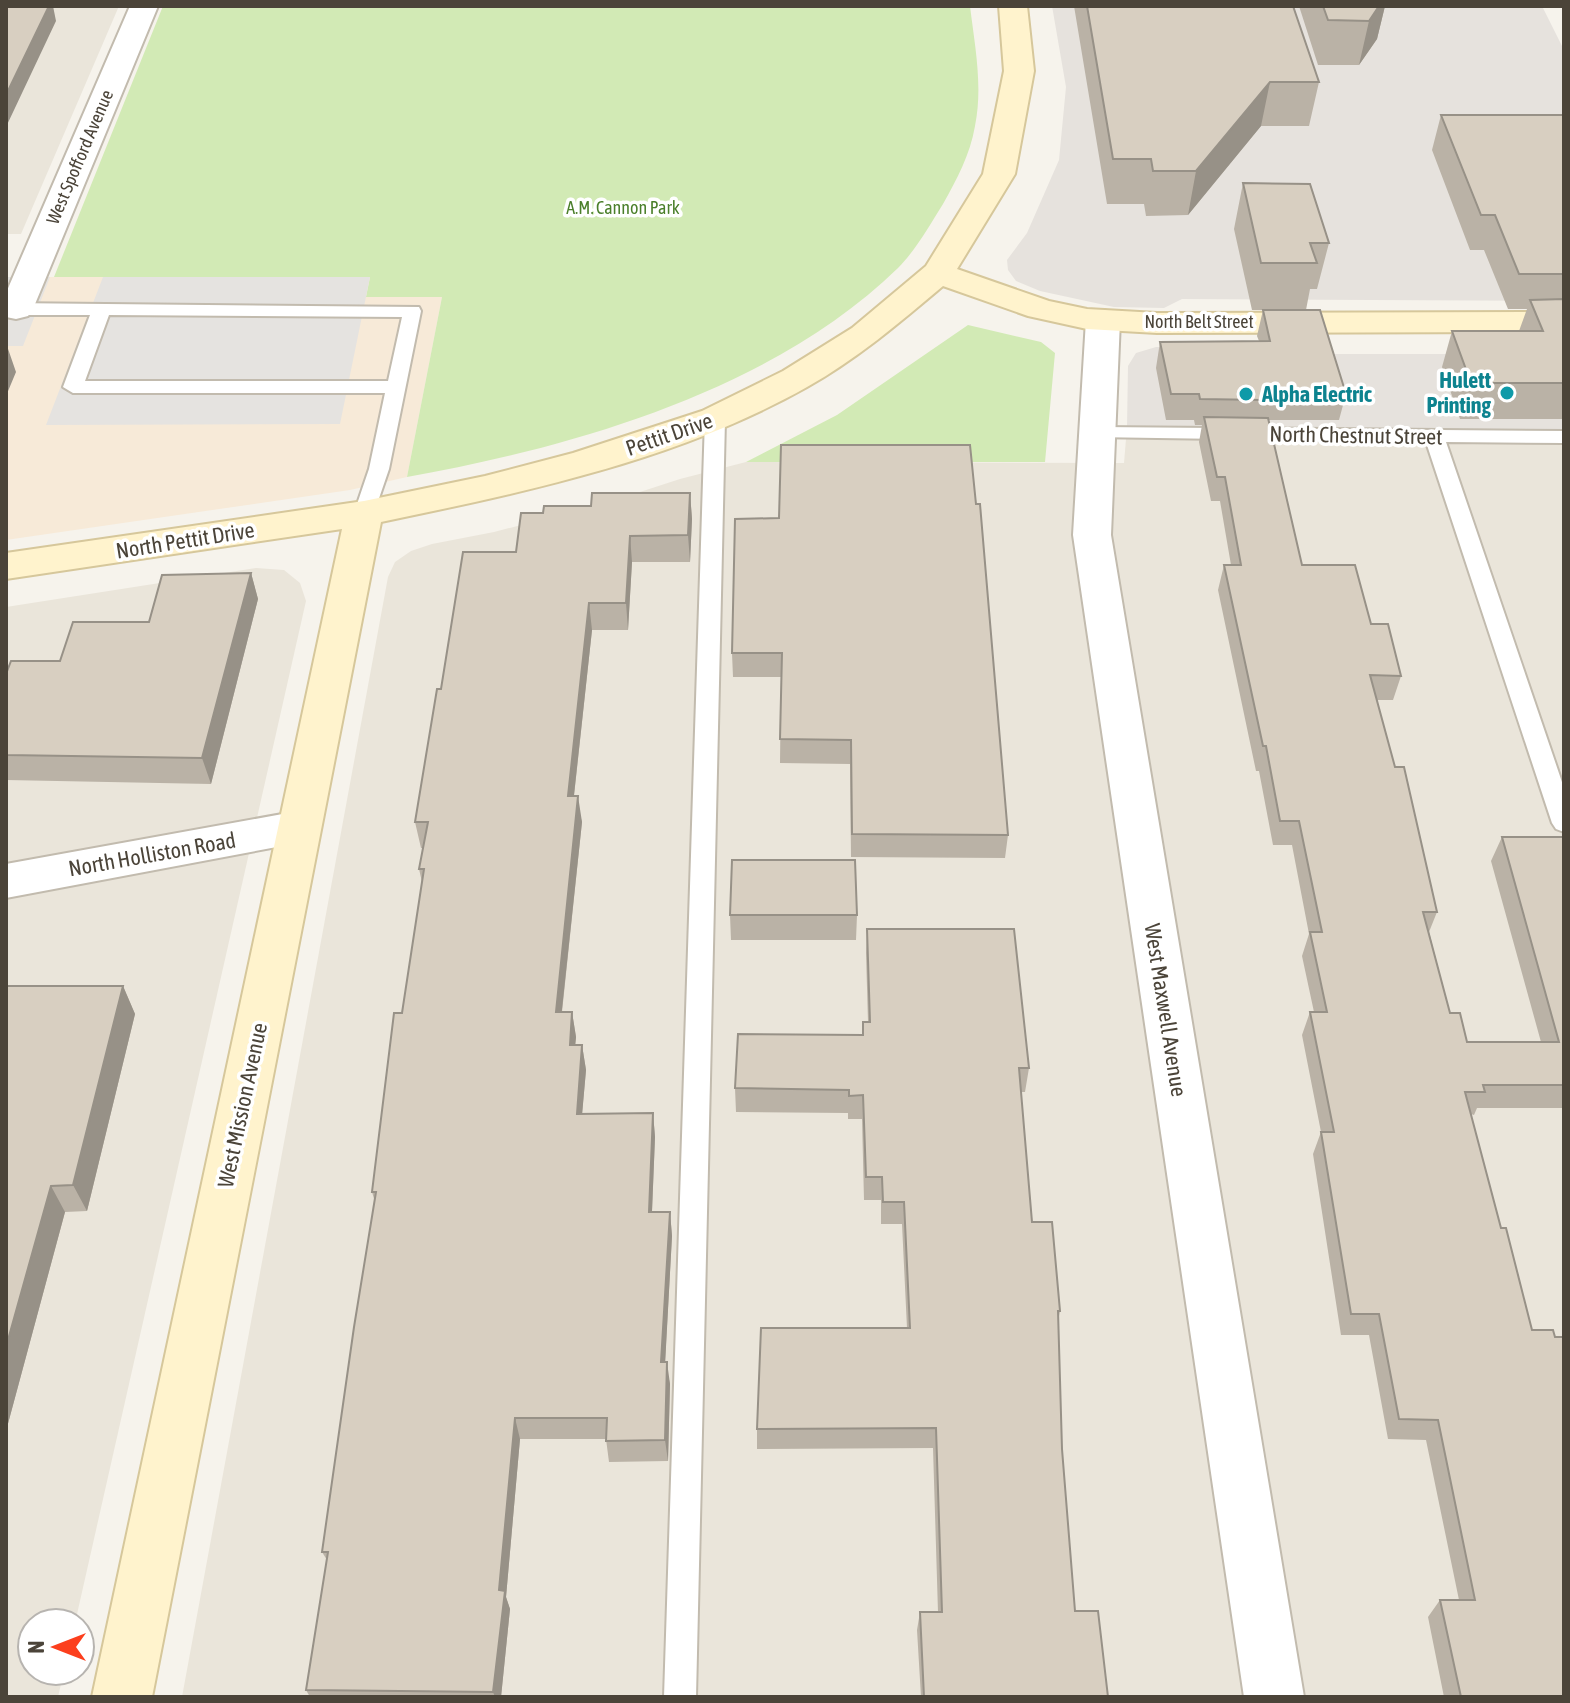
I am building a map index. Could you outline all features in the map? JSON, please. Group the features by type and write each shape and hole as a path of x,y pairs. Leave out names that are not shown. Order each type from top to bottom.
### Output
{"street":[{"name":"West Spofford Avenue","path":"11,309 144,6"},
{"path":"938,273 999,174 1019,71 1013,6"},
{"name":"North Belt Street","path":"938,273 1050,312 1103,320 1564,322"},
{"name":"Pettit Drive","path":"364,513 499,484 586,461 715,419 795,379 864,335 938,273"},
{"name":"West Maxwell Avenue","path":"1103,320 1092,535 1274,1697"},
{"name":"North Pettit Drive","path":"6,566 364,513"},
{"name":"West Mission Avenue","path":"122,1697 364,513"},
{"name":"North Holliston Road","path":"6,881 299,828"}],"lane":[{"path":"11,309 412,311 379,469 364,513"},
{"path":"102,309 73,387 396,387"},
{"path":"680,1697 715,419"},
{"name":"North Chestnut Street","path":"1099,433 1564,437"},
{"path":"1434,436 1564,823"}],"shaded area":[{"path":"6,6 119,6 21,234 6,234"},
{"path":"1052,6 1542,6 1564,50 1564,301 1182,299 1164,308 1114,307 1040,291 1016,281 1008,270 1007,260 1027,233 1059,160 1066,87"},
{"path":"6,277 370,277 366,297 442,297 407,477 350,490 6,540"},
{"path":"6,277 50,277 23,346 6,346"},
{"path":"103,277 370,277 340,424 46,425"},
{"path":"1156,347 1174,347 1202,354 1564,354 1564,430 1127,427 1128,366 1136,353"},
{"path":"1127,427 1564,430 1564,1697 182,1697 388,577 395,562 411,551 432,544 494,532 606,503 746,462 1124,463"},
{"path":"256,568 284,570 300,583 306,601 79,1607 16,1607 16,1687 60,1687 58,1697 6,1697 6,607"}],"green space":[{"name":"A.M. Cannon Park","path":"163,6 970,6 977,66 975,126 958,176 910,254 848,311 792,348 732,380 603,430 537,449 407,477 442,297 366,297 370,277 54,277"},
{"path":"968,325 1041,342 1055,353 1045,462 746,462 837,415"}],"building":[{"path":"6,6 49,6 6,95"},
{"path":"1087,6 1293,6 1319,82 1270,82 1196,171 1153,171 1151,159 1113,159"},
{"path":"1323,6 1379,6 1369,21 1328,20"},
{"path":"1441,115 1564,115 1564,274 1519,274 1495,215 1481,215"},
{"path":"1243,183 1310,184 1329,243 1310,243 1317,263 1261,263"},
{"path":"1564,299 1564,383 1471,383 1452,331 1543,331 1530,300"},
{"path":"1263,310 1320,310 1346,394 1263,394 1264,400 1200,399 1199,394 1171,394 1160,342 1270,341"},
{"path":"1204,417 1268,418 1302,565 1355,565 1371,624 1388,624 1401,676 1370,675 1395,767 1404,767 1437,912 1423,912 1450,1013 1460,1013 1467,1042 1559,1042 1502,837 1564,837 1564,1085 1483,1085 1485,1092 1465,1092 1501,1228 1506,1228 1532,1330 1553,1330 1555,1337 1564,1337 1564,1697 1461,1697 1440,1600 1475,1600 1438,1420 1399,1419 1379,1314 1351,1314 1321,1132 1334,1132 1310,1012 1327,1012 1310,932 1322,932 1299,821 1280,821 1224,565 1241,565 1225,477 1217,477"},
{"path":"781,445 970,445 976,504 980,504 1008,835 852,834 851,740 780,739 782,653 732,653 735,519 779,518"},
{"path":"592,493 690,493 688,535 630,536 626,603 589,603 568,796 578,796 556,1012 572,1012 570,1045 582,1045 577,1114 653,1113 649,1212 670,1212 661,1362 667,1362 665,1440 606,1441 607,1418 515,1418 499,1590 505,1591 493,1692 306,1690 328,1552 322,1552 376,1192 372,1192 394,1013 402,1013 424,869 419,869 428,822 415,822 463,552 516,552 521,513 543,513 544,506 591,506"},
{"path":"251,573 202,758 6,755 6,674 11,661 60,661 73,622 149,622 162,575"},
{"path":"732,860 855,860 857,915 730,915"},
{"path":"867,929 1014,929 1029,1068 1019,1068 1032,1222 1052,1222 1060,1311 1062,1449 1075,1611 1098,1611 1108,1697 924,1697 920,1612 942,1612 936,1428 757,1429 761,1328 910,1328 904,1202 883,1202 882,1177 866,1177 863,1095 849,1096 849,1090 735,1088 738,1034 863,1035 863,1022 870,1022"},
{"path":"6,986 123,986 73,1185 51,1186 6,1347"}],"place":[{"name":"Hulett Printing","path":"1507,393"},
{"name":"Alpha Electric","path":"1246,394"}]}
